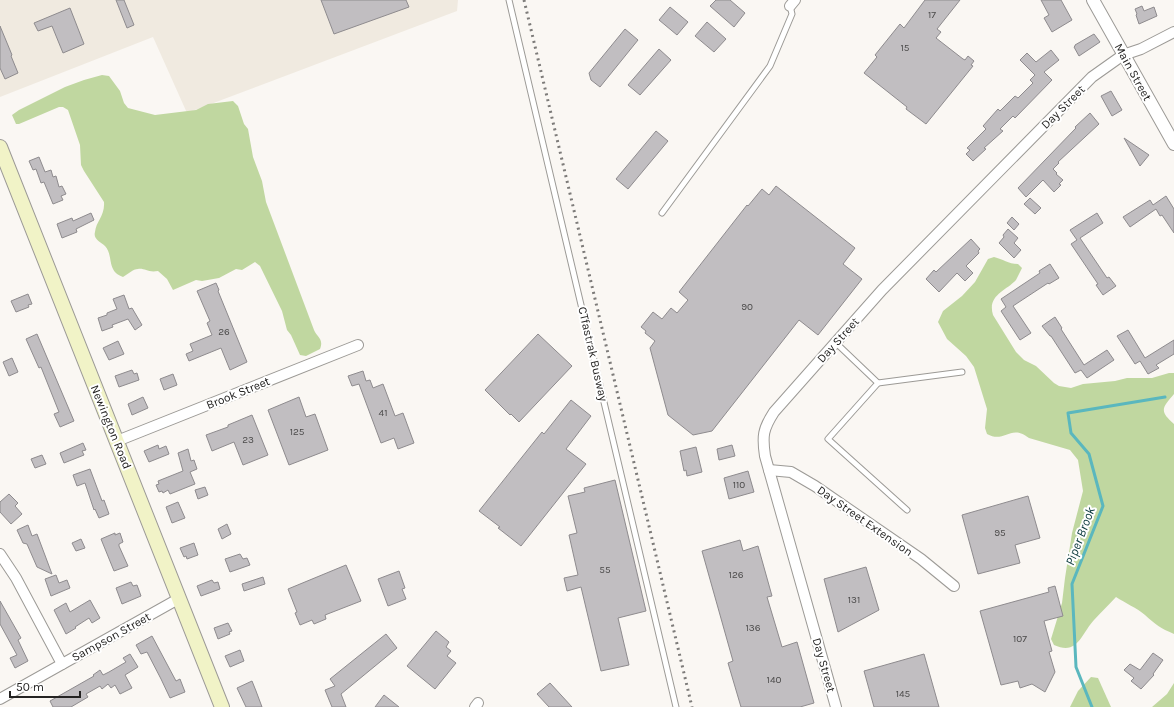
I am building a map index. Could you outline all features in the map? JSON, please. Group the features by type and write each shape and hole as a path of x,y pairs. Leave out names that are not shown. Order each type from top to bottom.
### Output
{"main road":[{"name":"Newington Road","path":"0,146 222,707"}],"street":[{"name":"Main Street","path":"1093,0 1174,144"},
{"name":"Day Street","path":"836,707 769,470 763,442 766,425 774,412 882,290 1092,77 1123,55 1141,49 1174,32"},
{"name":"Brook Street","path":"117,441 358,345"},
{"name":"Day Street Extension","path":"769,470 790,472 815,486 921,559 954,586"},
{"path":"0,554 16,578 62,664"},
{"name":"Sampson Street","path":"0,700 180,598"}],"lane":[{"name":"CTfastrak Busway","path":"509,0 676,707"},
{"path":"662,213 770,66 792,14 792,3"},
{"path":"836,342 878,383"},
{"path":"908,510 828,439 878,383 962,372"}],"shaded area":[{"path":"0,0 458,0 457,11 187,113 153,37 0,97"}],"green space":[{"path":"102,75 109,76 120,91 124,103 128,108 155,115 196,110 208,104 233,101 238,106 244,124 248,129 253,157 262,181 266,202 314,330 321,340 320,349 306,356 300,355 291,335 287,330 282,311 260,266 255,262 242,270 236,269 219,278 202,281 196,280 173,290 167,279 158,271 136,269 123,277 114,271 108,250 95,237 96,228 102,215 104,202 81,165 80,145 68,110 63,107 59,107 19,124 16,124 12,115 65,87"},
{"path":"994,257 1018,264 1022,268 1016,280 995,298 992,308 993,315 1016,352 1024,360 1036,366 1054,383 1059,386 1071,388 1083,384 1115,381 1127,378 1152,378 1174,373 1174,394 1165,406 1164,412 1169,420 1174,424 1174,634 1158,626 1138,610 1116,597 1094,620 1074,646 1062,648 1054,645 1051,639 1062,603 1072,533 1083,491 1078,460 1070,450 1029,438 1017,432 998,437 987,434 985,428 987,409 974,367 966,356 947,339 938,322 943,311 962,296 975,282 988,259"},
{"path":"1091,677 1098,678 1111,707 1070,707 1078,691"},
{"path":"1174,683 1174,707 1152,707 1167,694"}],"building":[{"path":"116,0 124,0 134,25 127,28"},
{"path":"321,0 406,0 409,7 334,34"},
{"path":"716,0 730,0 745,13 734,27 710,6"},
{"path":"925,0 960,0 937,29 941,32 936,38 963,59 965,60 968,56 974,61 971,65 973,66 926,124 864,73 877,57 875,55 900,24 904,28"},
{"path":"1041,0 1061,0 1072,20 1052,32 1044,18 1049,15"},
{"path":"1142,6 1144,11 1154,7 1157,16 1139,24 1135,9"},
{"path":"670,7 688,22 677,35 659,20"},
{"path":"70,8 84,44 63,53 52,26 38,31 34,23"},
{"path":"707,22 726,39 714,52 695,36"},
{"path":"0,26 18,73 5,79 0,68"},
{"path":"625,29 638,40 600,87 591,80 589,73"},
{"path":"1094,34 1100,42 1079,56 1074,47 1075,45"},
{"path":"659,49 671,60 640,95 628,85"},
{"path":"1051,50 1059,60 1044,72 1052,80 1015,118 1013,116 1000,129 1003,131 984,148 986,149 973,161 966,154 970,150 967,148 986,129 983,126 998,109 1000,111 1015,96 1018,98 1033,83 1030,80 1035,75 1020,60 1027,53 1036,62"},
{"path":"1111,91 1122,110 1112,116 1101,96"},
{"path":"1090,113 1099,124 1058,162 1059,163 1053,169 1063,180 1059,184 1061,185 1054,192 1043,180 1026,197 1018,188"},
{"path":"656,131 668,141 628,189 616,179"},
{"path":"1124,138 1149,155 1140,166"},
{"path":"39,157 45,172 51,170 53,177 56,176 59,187 62,186 66,194 61,196 63,200 53,204 44,182 41,183 36,169 33,170 29,161"},
{"path":"776,186 855,248 843,264 862,279 818,335 799,320 712,431 693,435 668,415 650,348 655,341 645,333 646,331 641,327 653,312 662,319 671,308 677,313 688,300 679,292 747,205 748,206 762,189 769,195"},
{"path":"1166,196 1174,209 1174,233 1156,209 1130,227 1123,217 1150,200 1153,205"},
{"path":"1030,198 1041,208 1035,214 1024,204"},
{"path":"91,213 94,220 76,229 77,232 62,238 57,224 72,218 73,221"},
{"path":"1097,213 1103,223 1080,238 1107,278 1109,277 1116,286 1103,295 1096,285 1098,284 1071,244 1077,240 1070,230"},
{"path":"1012,217 1019,224 1014,230 1007,223"},
{"path":"1008,229 1018,238 1014,243 1021,250 1014,258 999,243"},
{"path":"971,239 980,249 978,251 979,253 966,266 973,273 965,281 957,273 939,292 926,279 934,270 936,272"},
{"path":"1050,264 1059,278 1049,284 1048,283 1013,306 1031,333 1020,340 1001,311 1006,307 1001,299 1040,273 1039,271"},
{"path":"216,283 247,362 230,370 221,348 189,361 186,354 193,351 190,344 212,335 207,323 210,321 197,291"},
{"path":"28,294 32,304 28,305 29,307 16,312 11,301"},
{"path":"124,295 129,309 132,308 142,325 135,330 128,319 112,325 113,327 102,331 98,318 117,309 113,299"},
{"path":"1055,317 1084,365 1107,350 1114,360 1087,378 1081,370 1075,373 1051,336 1042,326"},
{"path":"1128,330 1145,358 1174,340 1174,354 1156,365 1159,368 1148,374 1140,361 1135,364 1117,336"},
{"path":"37,334 74,421 60,427 54,414 59,412 41,367 39,368 26,339"},
{"path":"538,334 572,366 519,422 485,390"},
{"path":"118,341 124,354 109,360 103,348"},
{"path":"12,358 18,372 9,376 3,362"},
{"path":"132,370 134,374 137,373 139,380 119,387 115,376"},
{"path":"363,371 366,381 370,380 373,388 383,384 395,416 403,413 414,443 398,449 394,438 381,443 359,384 352,386 348,376"},
{"path":"173,374 177,385 164,390 160,379"},
{"path":"143,397 148,408 132,415 128,404"},
{"path":"299,397 306,417 315,414 328,450 289,465 268,410"},
{"path":"571,400 591,416 566,449 586,464 521,546 479,511 542,432 544,434"},
{"path":"252,415 268,455 243,465 234,442 212,451 206,435 228,427 228,425"},
{"path":"83,443 86,450 82,451 84,455 64,463 60,453"},
{"path":"158,445 159,449 166,446 169,454 149,462 144,451"},
{"path":"732,445 735,456 719,460 717,449"},
{"path":"696,447 702,472 687,476 686,470 684,471 680,451"},
{"path":"188,449 191,461 194,460 197,469 190,472 195,484 170,494 168,490 163,493 162,491 159,492 156,485 159,484 158,481 183,471 178,453"},
{"path":"42,455 46,464 35,468 31,459"},
{"path":"90,469 102,501 104,500 109,514 99,518 95,509 94,510 85,483 77,486 73,475"},
{"path":"748,471 754,492 729,499 724,478"},
{"path":"615,480 646,611 618,618 629,665 601,671 581,587 567,591 564,578 578,575 569,535 577,533 568,496 585,492 584,488"},
{"path":"205,487 208,495 198,499 195,490"},
{"path":"9,494 18,503 15,506 22,514 11,524 0,512 0,502"},
{"path":"1028,496 1040,538 1015,545 1020,563 978,574 962,515"},
{"path":"178,502 185,518 172,523 166,507"},
{"path":"227,524 231,534 222,539 218,529"},
{"path":"28,525 32,536 37,534 52,574 37,567 27,544 23,543 17,530"},
{"path":"115,533 115,535 120,533 123,542 119,544 119,546 128,566 114,571 101,539"},
{"path":"81,539 85,548 76,551 72,543"},
{"path":"740,540 743,551 758,546 772,596 767,597 782,647 797,642 814,703 800,707 741,707 728,663 733,661 702,551"},
{"path":"194,543 198,555 187,559 186,556 184,557 180,548"},
{"path":"240,554 243,559 247,558 250,565 230,572 225,559"},
{"path":"346,565 361,601 325,615 326,619 314,624 312,620 300,625 295,613 297,612 288,589"},
{"path":"866,567 879,610 838,632 824,579"},
{"path":"399,571 405,588 402,589 406,599 388,606 378,579"},
{"path":"56,575 59,583 67,580 70,588 51,596 45,579"},
{"path":"263,577 265,584 244,591 242,584"},
{"path":"212,580 214,583 218,582 220,589 201,596 197,586"},
{"path":"131,582 133,586 137,585 141,596 122,604 116,588"},
{"path":"1055,586 1063,616 1044,621 1052,651 1049,652 1055,672 1045,692 1032,684 1020,688 1018,681 1001,685 980,611 1049,592 1048,588"},
{"path":"90,600 100,618 92,623 89,618 66,634 54,610 66,603 70,612"},
{"path":"0,601 21,638 18,640 28,661 15,668 10,658 17,655 0,624"},
{"path":"228,623 232,631 229,632 230,634 218,639 214,628"},
{"path":"436,631 449,642 446,647 451,651 447,656 456,663 435,689 407,666"},
{"path":"386,634 397,648 341,694 346,707 332,707 325,690 335,686 330,679"},
{"path":"152,636 176,681 180,679 185,692 170,698 147,652 141,654 136,645"},
{"path":"240,650 244,661 230,667 225,656"},
{"path":"1153,653 1163,660 1153,674 1154,675 1141,689 1131,681 1134,678 1124,670 1130,664 1140,670"},
{"path":"130,654 138,667 125,675 132,688 120,694 115,685 111,688 108,684 102,689 100,686 86,694 88,697 71,707 53,707 50,701 94,676 93,675 100,670 103,675 109,672 126,662 123,658"},
{"path":"924,654 939,707 874,707 864,671"},
{"path":"252,681 262,707 246,707 237,688"},
{"path":"550,683 572,707 549,707 537,694"},
{"path":"384,695 399,707 375,707"}],"waterway":[{"name":"Piper Brook","path":"1092,707 1076,667 1072,584 1103,506 1089,454 1071,433 1068,413 1165,397"}],"railway":[{"path":"524,0 692,707"}]}
